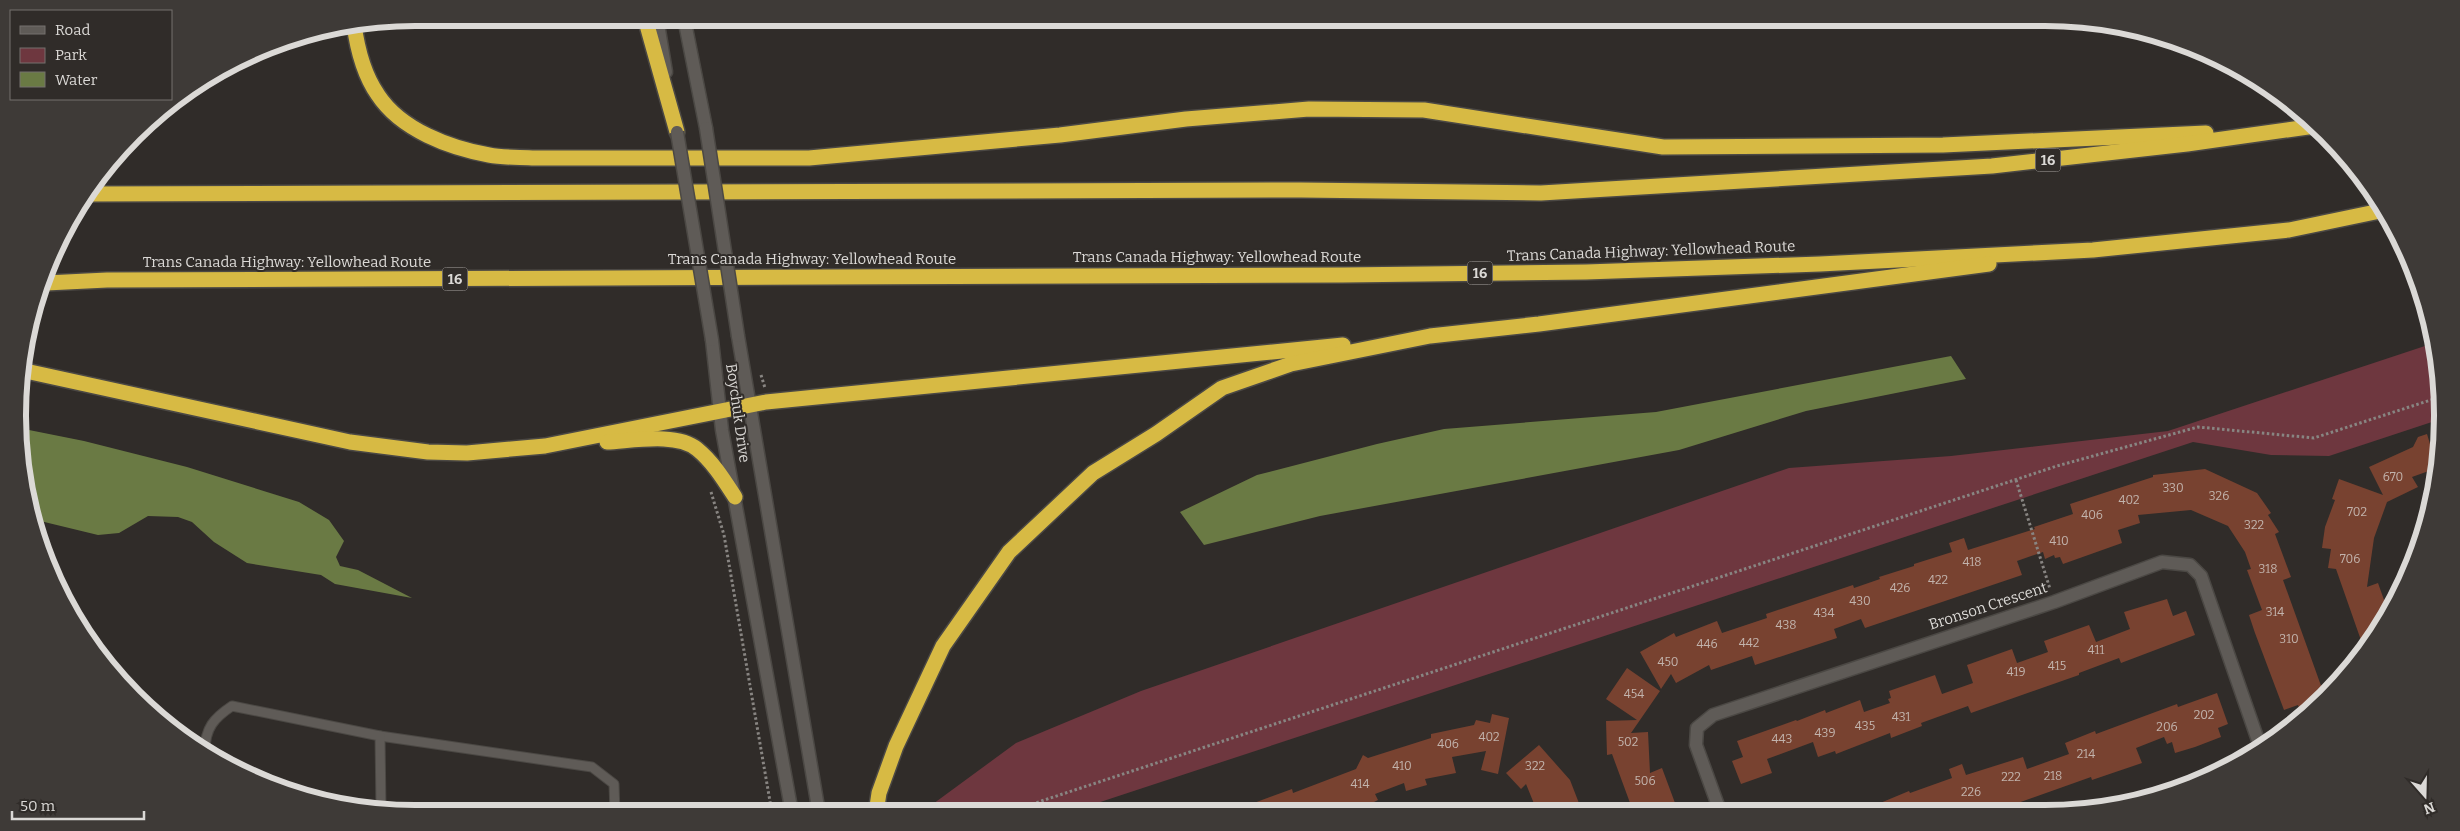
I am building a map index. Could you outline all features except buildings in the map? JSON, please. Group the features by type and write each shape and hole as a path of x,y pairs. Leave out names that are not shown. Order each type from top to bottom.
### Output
{"highway":[{"path":"647,26 677,132"},
{"path":"355,32 357,44 378,95 397,116 454,147 490,156 508,157 809,158 1060,135 1186,119 1309,109 1424,110 1663,147 1943,145 2289,130"},
{"name":"16","path":"96,194 1292,190 1541,194 1992,166 2187,144 2306,127"},
{"name":"Trans Canada Highway: Yellowhead Route","path":"50,283 107,280 1342,275 1586,272 1820,264 2094,250 2289,230 2376,212"},
{"path":"545,446 749,405 1540,324 2094,250"},
{"path":"877,805 896,746 943,646 1010,552 1049,512 1093,474 1156,434 1222,388 1291,364 1430,336"},
{"path":"29,372 384,447 428,452 467,453 663,438 696,448 718,471 736,497"}],"main road":[{"name":"Boychuk Drive","path":"658,26 712,340 720,412 791,805"},
{"name":"Boychuk Drive","path":"686,26 706,128 749,405 818,805"},
{"name":"Bronson Crescent","path":"1718,805 1696,745 1697,728 1713,715 2054,602 2162,562 2190,565 2201,576 2258,741"}],"lane":[{"path":"205,743 214,718 232,706 380,736 592,767 614,784 615,805"},
{"path":"380,736 381,803"}],"path":[{"path":"1029,805 2016,480 2198,428 2314,438 2433,400"},
{"path":"2016,480 2050,586"}],"green space":[{"path":"2427,345 2433,390 2434,421 2329,456 2271,455 2193,442 1091,805 932,805 1016,743 1141,691 1789,468 1951,456 2168,431"}],"water":[{"path":"1951,356 1966,379 1806,411 1679,450 1320,516 1204,545 1180,512 1257,475 1444,429 1656,412"},
{"path":"27,430 84,441 187,467 299,502 329,520 344,541 336,557 340,566 358,570 412,598 335,584 321,575 247,563 214,542 192,522 178,517 148,516 119,533 98,535 41,521 34,491"}]}
